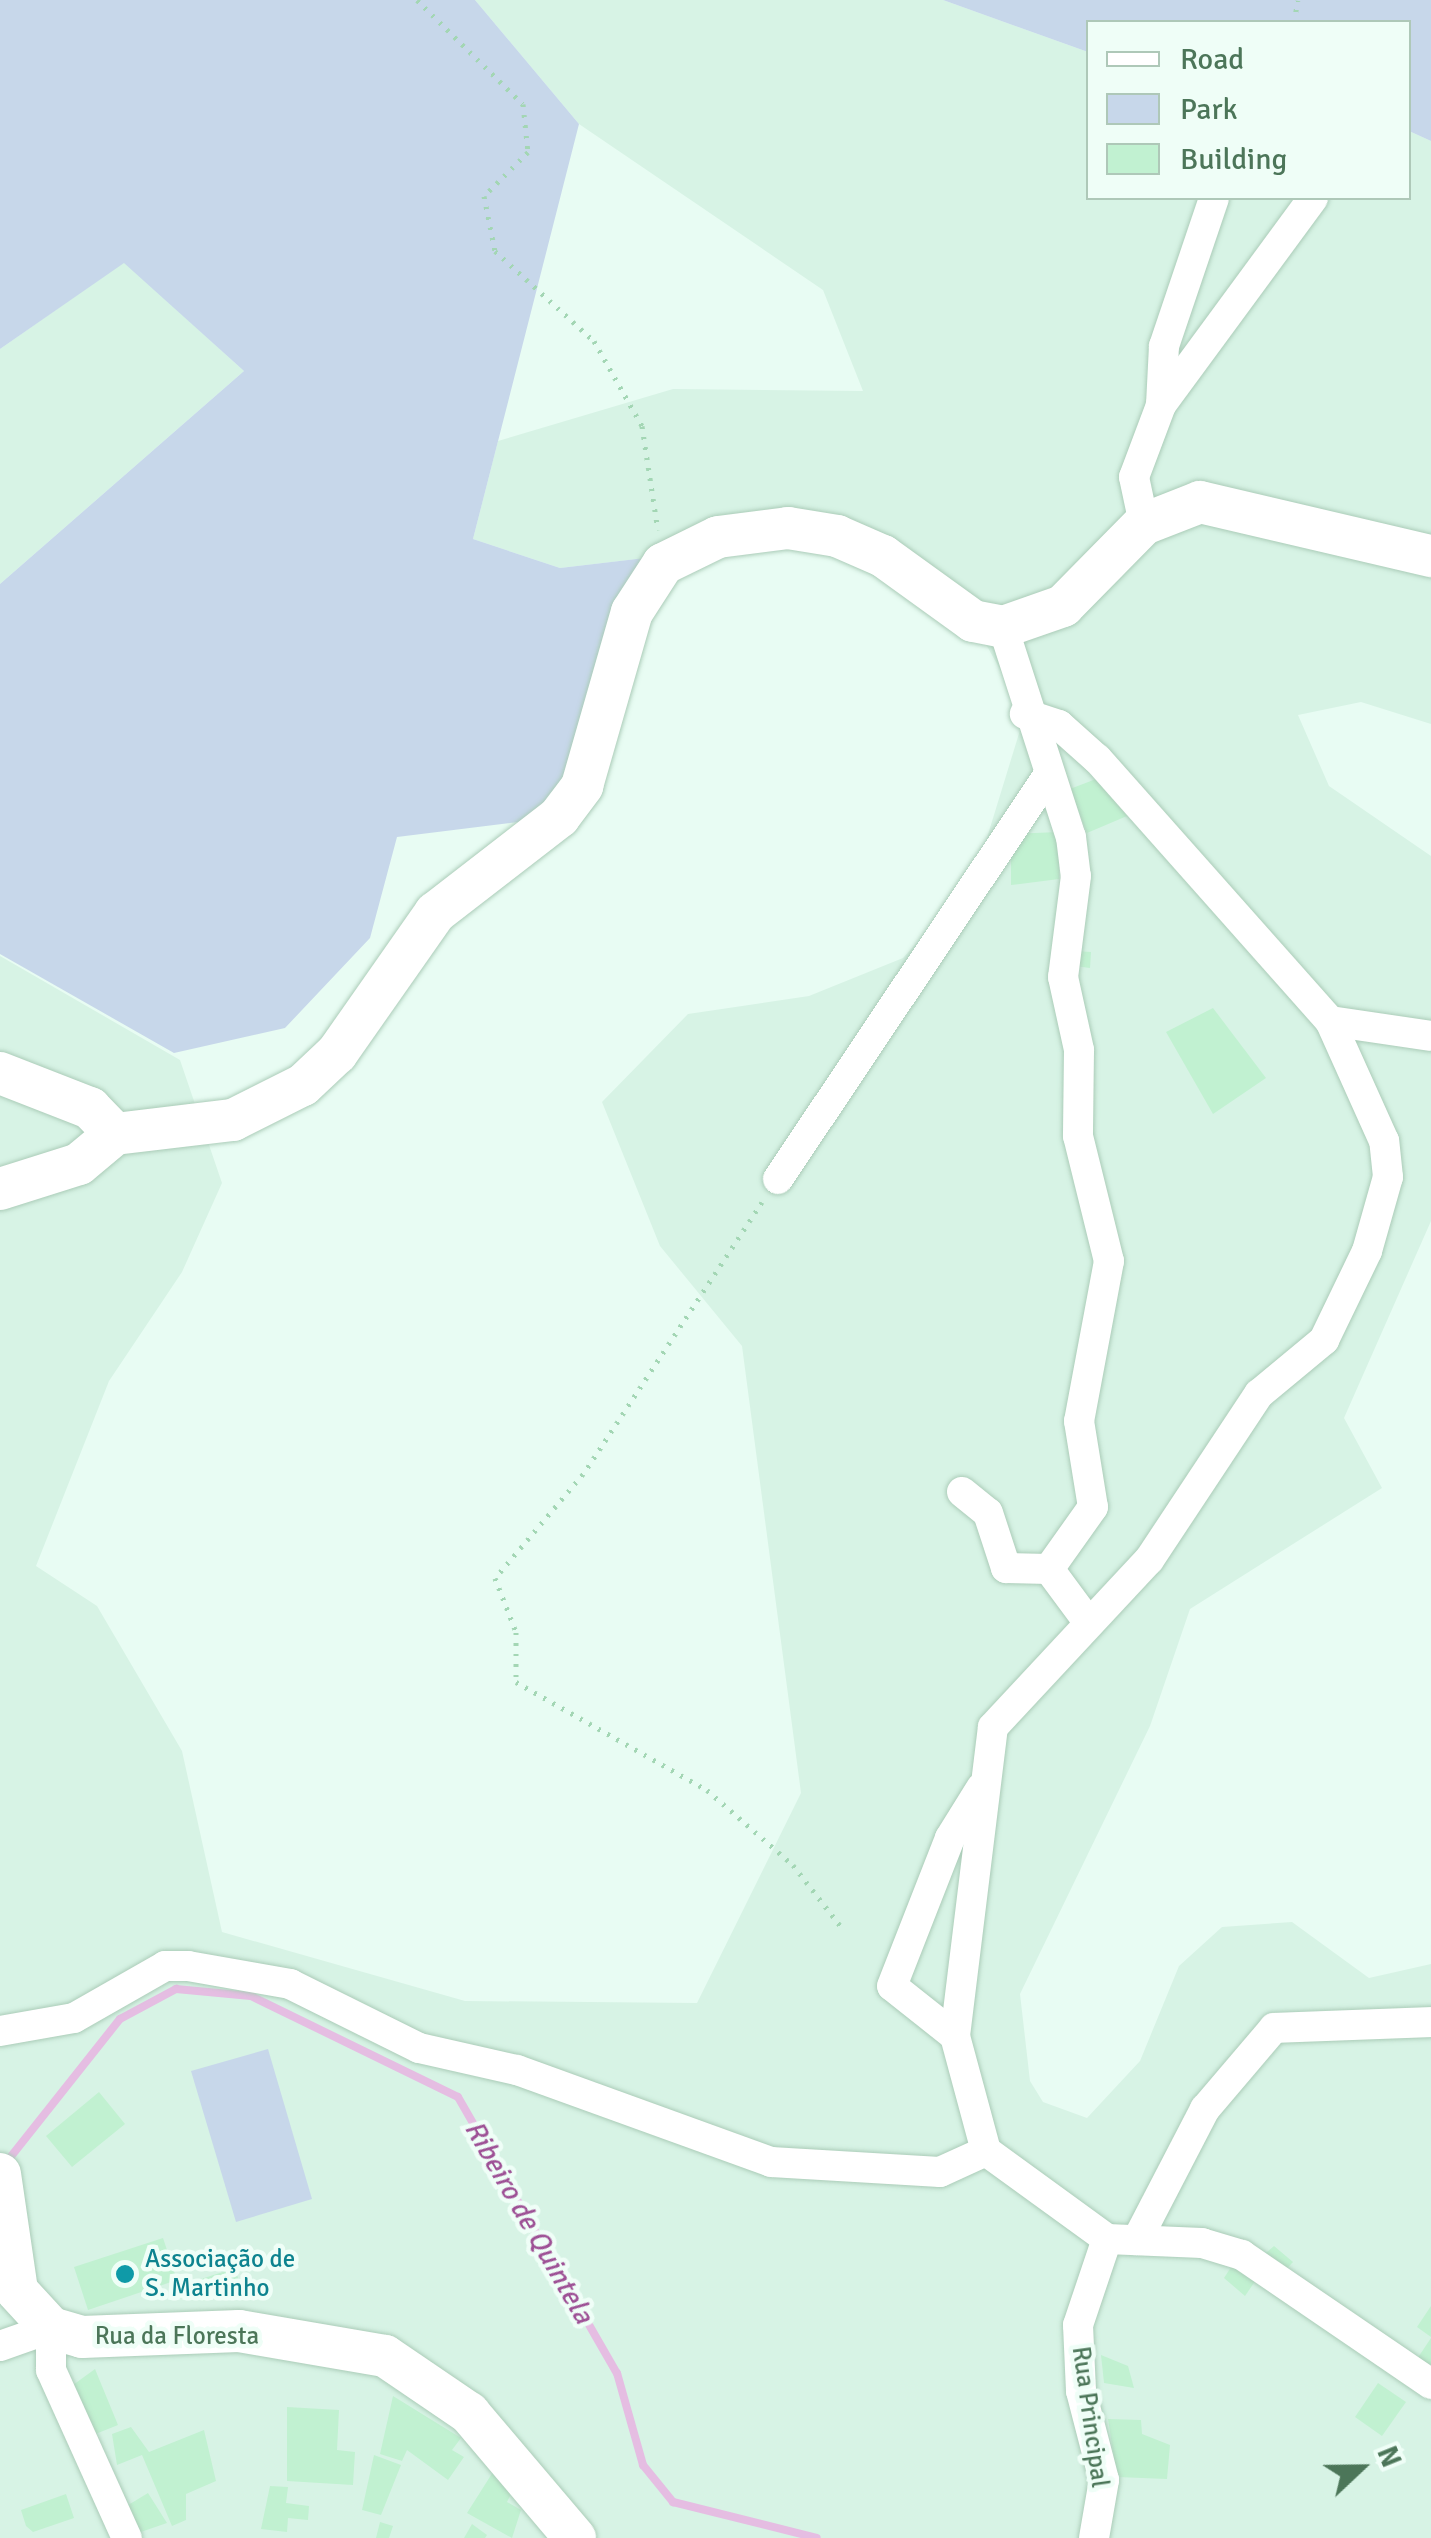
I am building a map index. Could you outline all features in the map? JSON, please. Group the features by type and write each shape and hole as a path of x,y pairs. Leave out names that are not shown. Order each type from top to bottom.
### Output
{"street":[{"path":"1161,404 1164,346 1213,200"},
{"path":"1144,524 1134,477 1161,404 1312,200"},
{"path":"0,1189 79,1164 115,1134 233,1120 303,1086 337,1053 435,913 558,817 582,786 632,612 664,564 718,537 788,528 836,536 882,556 973,621 1002,627 1063,606 1144,524 1200,502 1229,504 1431,556"},
{"path":"1002,627 1025,714 1072,836 1076,876 1063,977 1079,1050 1078,1136 1109,1261 1079,1421 1093,1508 1050,1568"},
{"path":"954,2036 892,1986 950,1838 981,1788 1007,1702 1058,1662 1086,1619 1150,1560 1258,1394 1324,1340 1367,1251 1388,1177 1384,1141 1330,1021 1096,760 1059,725 1025,714"},
{"path":"778,1178 1048,776"},
{"path":"1330,1021 1431,1036"},
{"path":"0,1073 90,1108 115,1134"},
{"path":"962,1492 988,1513 1006,1568 1050,1568"},
{"path":"1050,1568 1086,1619"},
{"path":"981,1788 985,1840 954,2036 986,2151 1122,2239 1242,2255 1431,2384"},
{"path":"0,2031 74,2018 165,1966 188,1966 290,1984 420,2048 517,2070 771,2162 940,2172 986,2151"},
{"name":"Rua Principal","path":"1094,2538 1104,2480 1081,2391 1078,2325 1122,2239 1205,2109 1274,2028 1431,2022"},
{"path":"0,2174 9,2298 52,2328"},
{"path":"0,2346 52,2328"},
{"path":"52,2328 51,2370 127,2538"},
{"name":"Rua da Floresta","path":"52,2328 82,2336 238,2331 385,2356 469,2412 575,2538"}],"path":[{"path":"418,0 523,104 528,152 484,196 495,251 594,341 642,426 664,564"},
{"path":"778,1178 583,1474 494,1578 516,1632 516,1682 706,1790 793,1865 842,1928"}],"shaded area":[{"path":"475,0 943,0 1086,51 1086,200 1411,200 1411,132 1431,141 1431,724 1361,702 1298,715 1329,786 1431,856 1431,1221 1344,1418 1382,1488 1190,1609 1150,1726 1020,1994 1030,2081 1043,2102 1087,2118 1140,2061 1179,1966 1222,1927 1292,1922 1369,1978 1431,1964 1431,2538 0,2538 0,956 180,1060 222,1183 182,1272 109,1381 36,1566 97,1606 182,1751 222,1932 465,2001 697,2003 801,1793 742,1346 660,1246 602,1102 688,1014 809,996 903,958 974,880 1025,714 973,621 836,536 560,568 473,539 498,441 673,389 863,391 823,290 579,124"},
{"path":"124,262 244,371 0,584 0,349"}],"green space":[{"path":"0,0 475,0 579,124 473,539 560,568 679,554 559,817 397,837 370,938 285,1028 174,1053 0,954 0,584 244,371 124,263 0,349"},
{"path":"943,0 1431,0 1431,141 1411,132 1411,20 1086,20 1086,51"},
{"path":"268,2049 312,2199 236,2222 191,2071"}],"building":[{"path":"1096,779 1127,816 1087,833 1070,789"},
{"path":"1059,832 1059,879 1011,885 1011,834"},
{"path":"1077,951 1091,952 1090,968 1075,966"},
{"path":"1213,1008 1266,1078 1213,1114 1166,1032"},
{"path":"99,2092 125,2124 72,2167 46,2136"},
{"name":"Associação de S. Martinho","path":"163,2238 177,2280 88,2310 74,2267"},
{"path":"1274,2246 1293,2262 1281,2275 1261,2257"},
{"path":"1237,2258 1260,2274 1245,2296 1224,2278"},
{"path":"235,2268 241,2288 202,2301 195,2281"},
{"path":"1431,2306 1431,2337 1417,2327"},
{"path":"1431,2338 1431,2368 1417,2359"},
{"path":"1101,2355 1128,2366 1134,2388 1104,2383"},
{"path":"95,2369 118,2425 88,2437 73,2385"},
{"path":"1378,2383 1406,2402 1382,2436 1355,2417"},
{"path":"393,2396 461,2438 452,2450 464,2457 448,2480 407,2450 402,2461 380,2454"},
{"path":"287,2407 339,2410 337,2450 355,2452 353,2485 287,2481"},
{"path":"1108,2419 1141,2420 1142,2434 1170,2445 1167,2479 1117,2477"},
{"path":"131,2427 149,2452 204,2430 216,2481 186,2494 186,2520 172,2526 142,2455 117,2465 112,2434"},
{"path":"374,2455 401,2465 381,2515 362,2510"},
{"path":"493,2472 514,2488 507,2502 521,2510 512,2538 467,2513"},
{"path":"270,2486 288,2487 286,2503 309,2506 308,2520 288,2518 287,2532 261,2529"},
{"path":"148,2493 167,2523 135,2534 120,2510"},
{"path":"66,2494 74,2518 33,2532 26,2526 21,2510"},
{"path":"380,2522 393,2526 389,2538 376,2538"},
{"path":"472,2524 487,2535 485,2538 464,2538"}],"waterway":[{"name":"Ribeiro de Quintela","path":"5,2164 120,2019 176,1989 251,1996 458,2097 617,2373 643,2465 673,2502 817,2538"}],"place":[{"name":"Associação de S. Martinho","path":"125,2274"}]}
